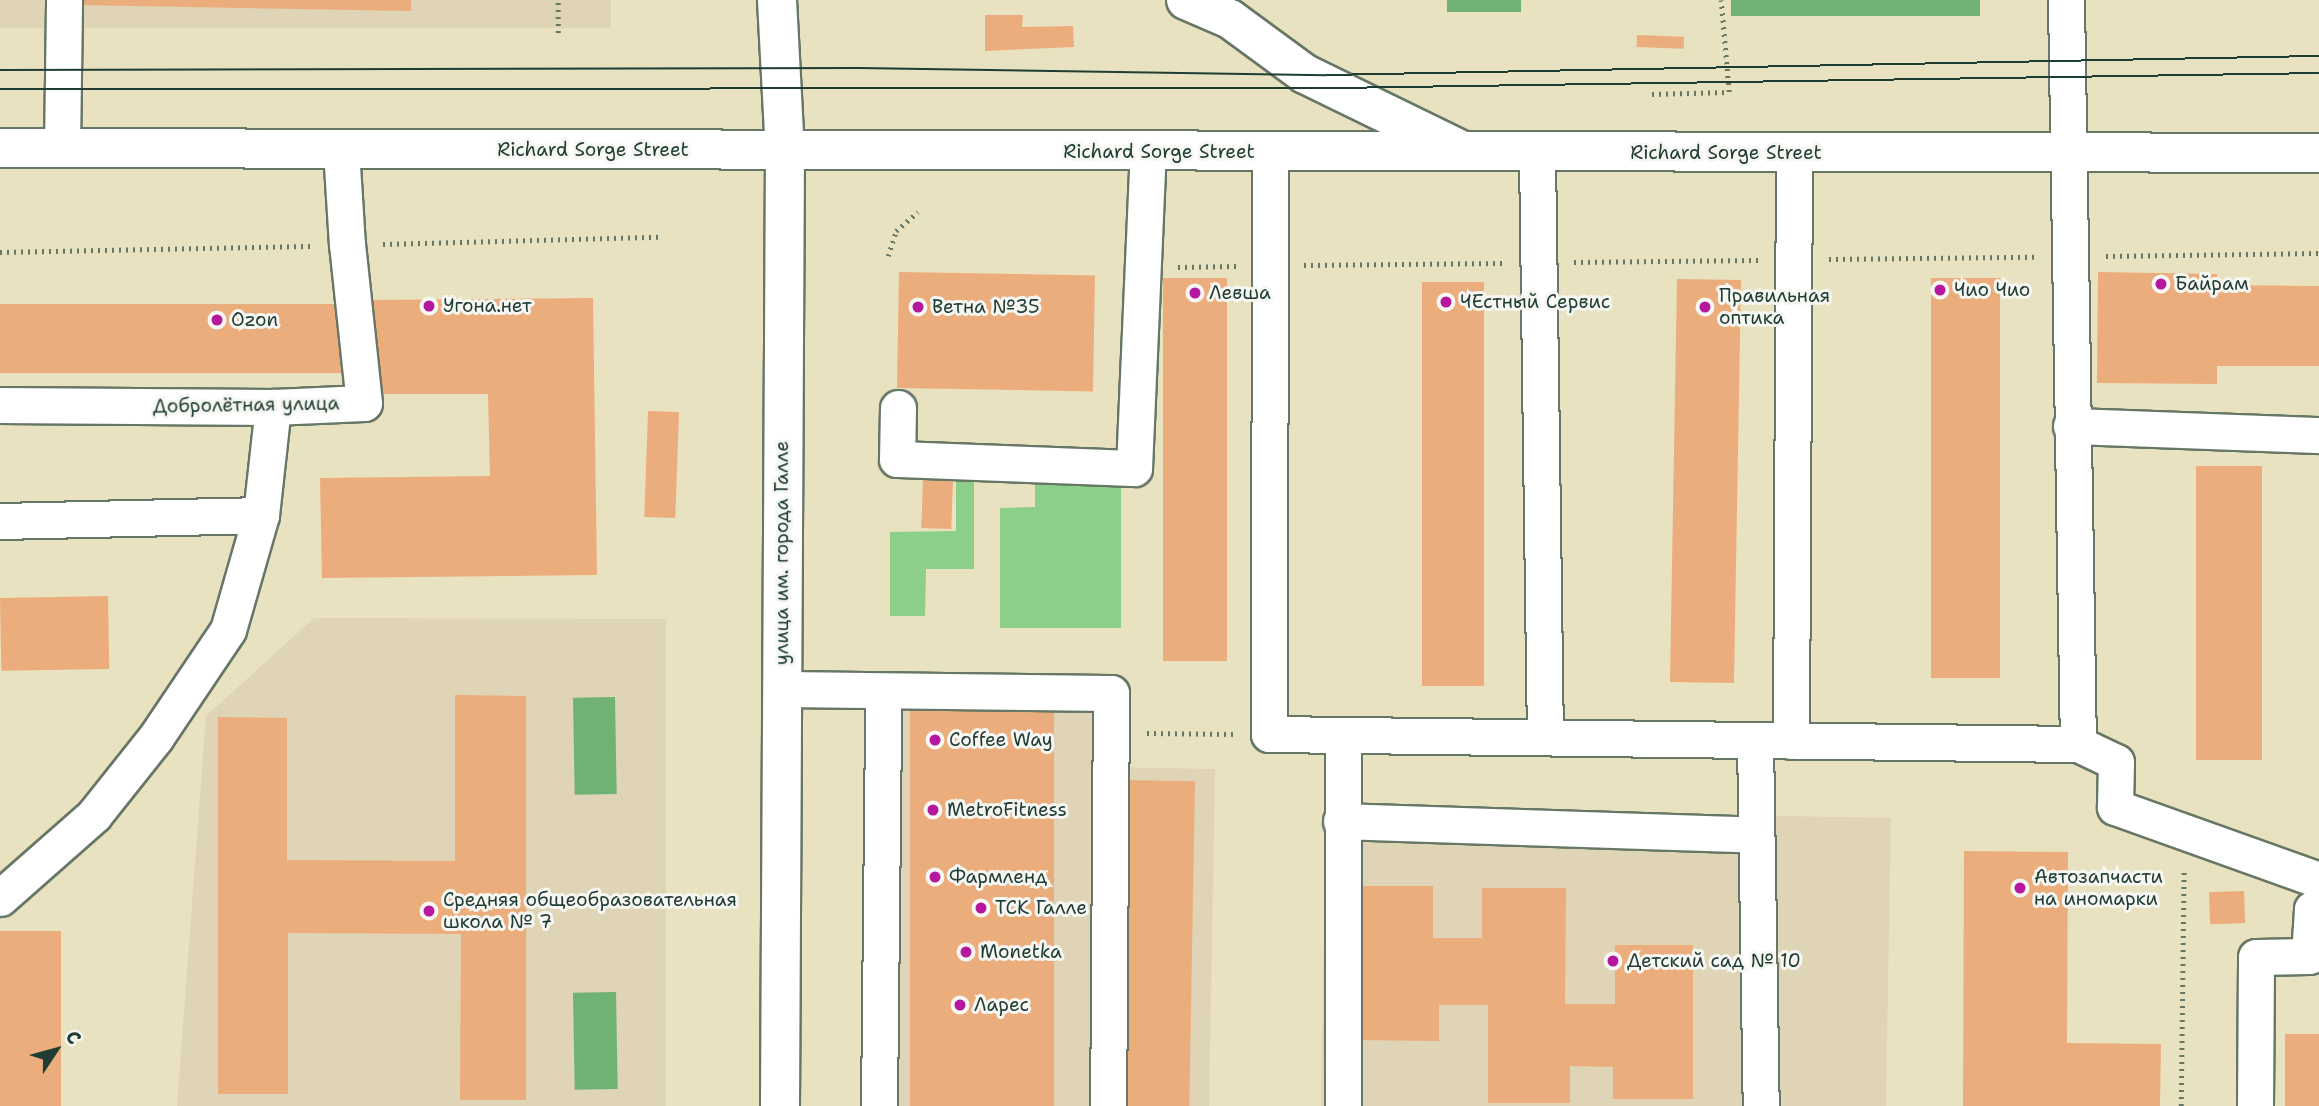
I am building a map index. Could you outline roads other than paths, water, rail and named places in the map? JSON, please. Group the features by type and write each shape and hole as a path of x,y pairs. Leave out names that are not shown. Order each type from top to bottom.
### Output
{"main road":[{"name":"улица им. города Галле","path":"777,0 785,151 780,1106"},
{"path":"1186,0 1230,19 1305,74 1465,152"},
{"name":"Richard Sorge Street","path":"0,148 2319,153"}],"street":[{"path":"62,148 64,0"},
{"path":"2066,0 2066,153 2078,744"},
{"name":"Добролётная улица","path":"0,405 273,407 364,403 346,245 341,149"},
{"path":"898,408 897,459 1133,468 1148,152"},
{"path":"1270,152 1269,734 2078,744 2116,762 2115,807 2184,834 2319,880"},
{"path":"1537,153 1545,737"},
{"path":"1791,741 1794,153"},
{"path":"0,898 94,815 156,737 228,630 261,515 273,407"},
{"path":"2071,426 2319,435"},
{"path":"0,521 261,515"},
{"path":"782,689 1111,693 1113,733 1108,1106"},
{"path":"879,1106 883,691"},
{"path":"1343,736 1343,1106"},
{"path":"1755,740 1761,1106"},
{"path":"1341,821 1756,835"},
{"path":"2255,1106 2256,957 2309,956 2312,909 2319,908"}],"tram line":[{"path":"0,70 859,68 1326,75 2319,56"},
{"path":"0,89 1335,88 2319,73"}],"place":[{"name":"Байрам","path":"2161,284"},
{"name":"Чио Чио","path":"1940,290"},
{"name":"Левша","path":"1195,293"},
{"name":"ЧЕстный Сервис","path":"1446,302"},
{"name":"Угона.нет","path":"429,306"},
{"name":"Ветна №35","path":"918,307"},
{"name":"Правильная оптика","path":"1705,307"},
{"name":"Ozon","path":"217,320"},
{"name":"Coffee Way","path":"935,740"},
{"name":"MetroFitness","path":"933,810"},
{"name":"Фармленд","path":"935,877"},
{"name":"Автозапчасти на иномарки","path":"2020,888"},
{"name":"ТСК Галле","path":"981,908"},
{"name":"Средняя общеобразовательная школа № 7","path":"429,911"},
{"name":"Monetka","path":"966,952"},
{"name":"Детский сад № 10","path":"1613,961"},
{"name":"Ларес","path":"960,1005"}]}
